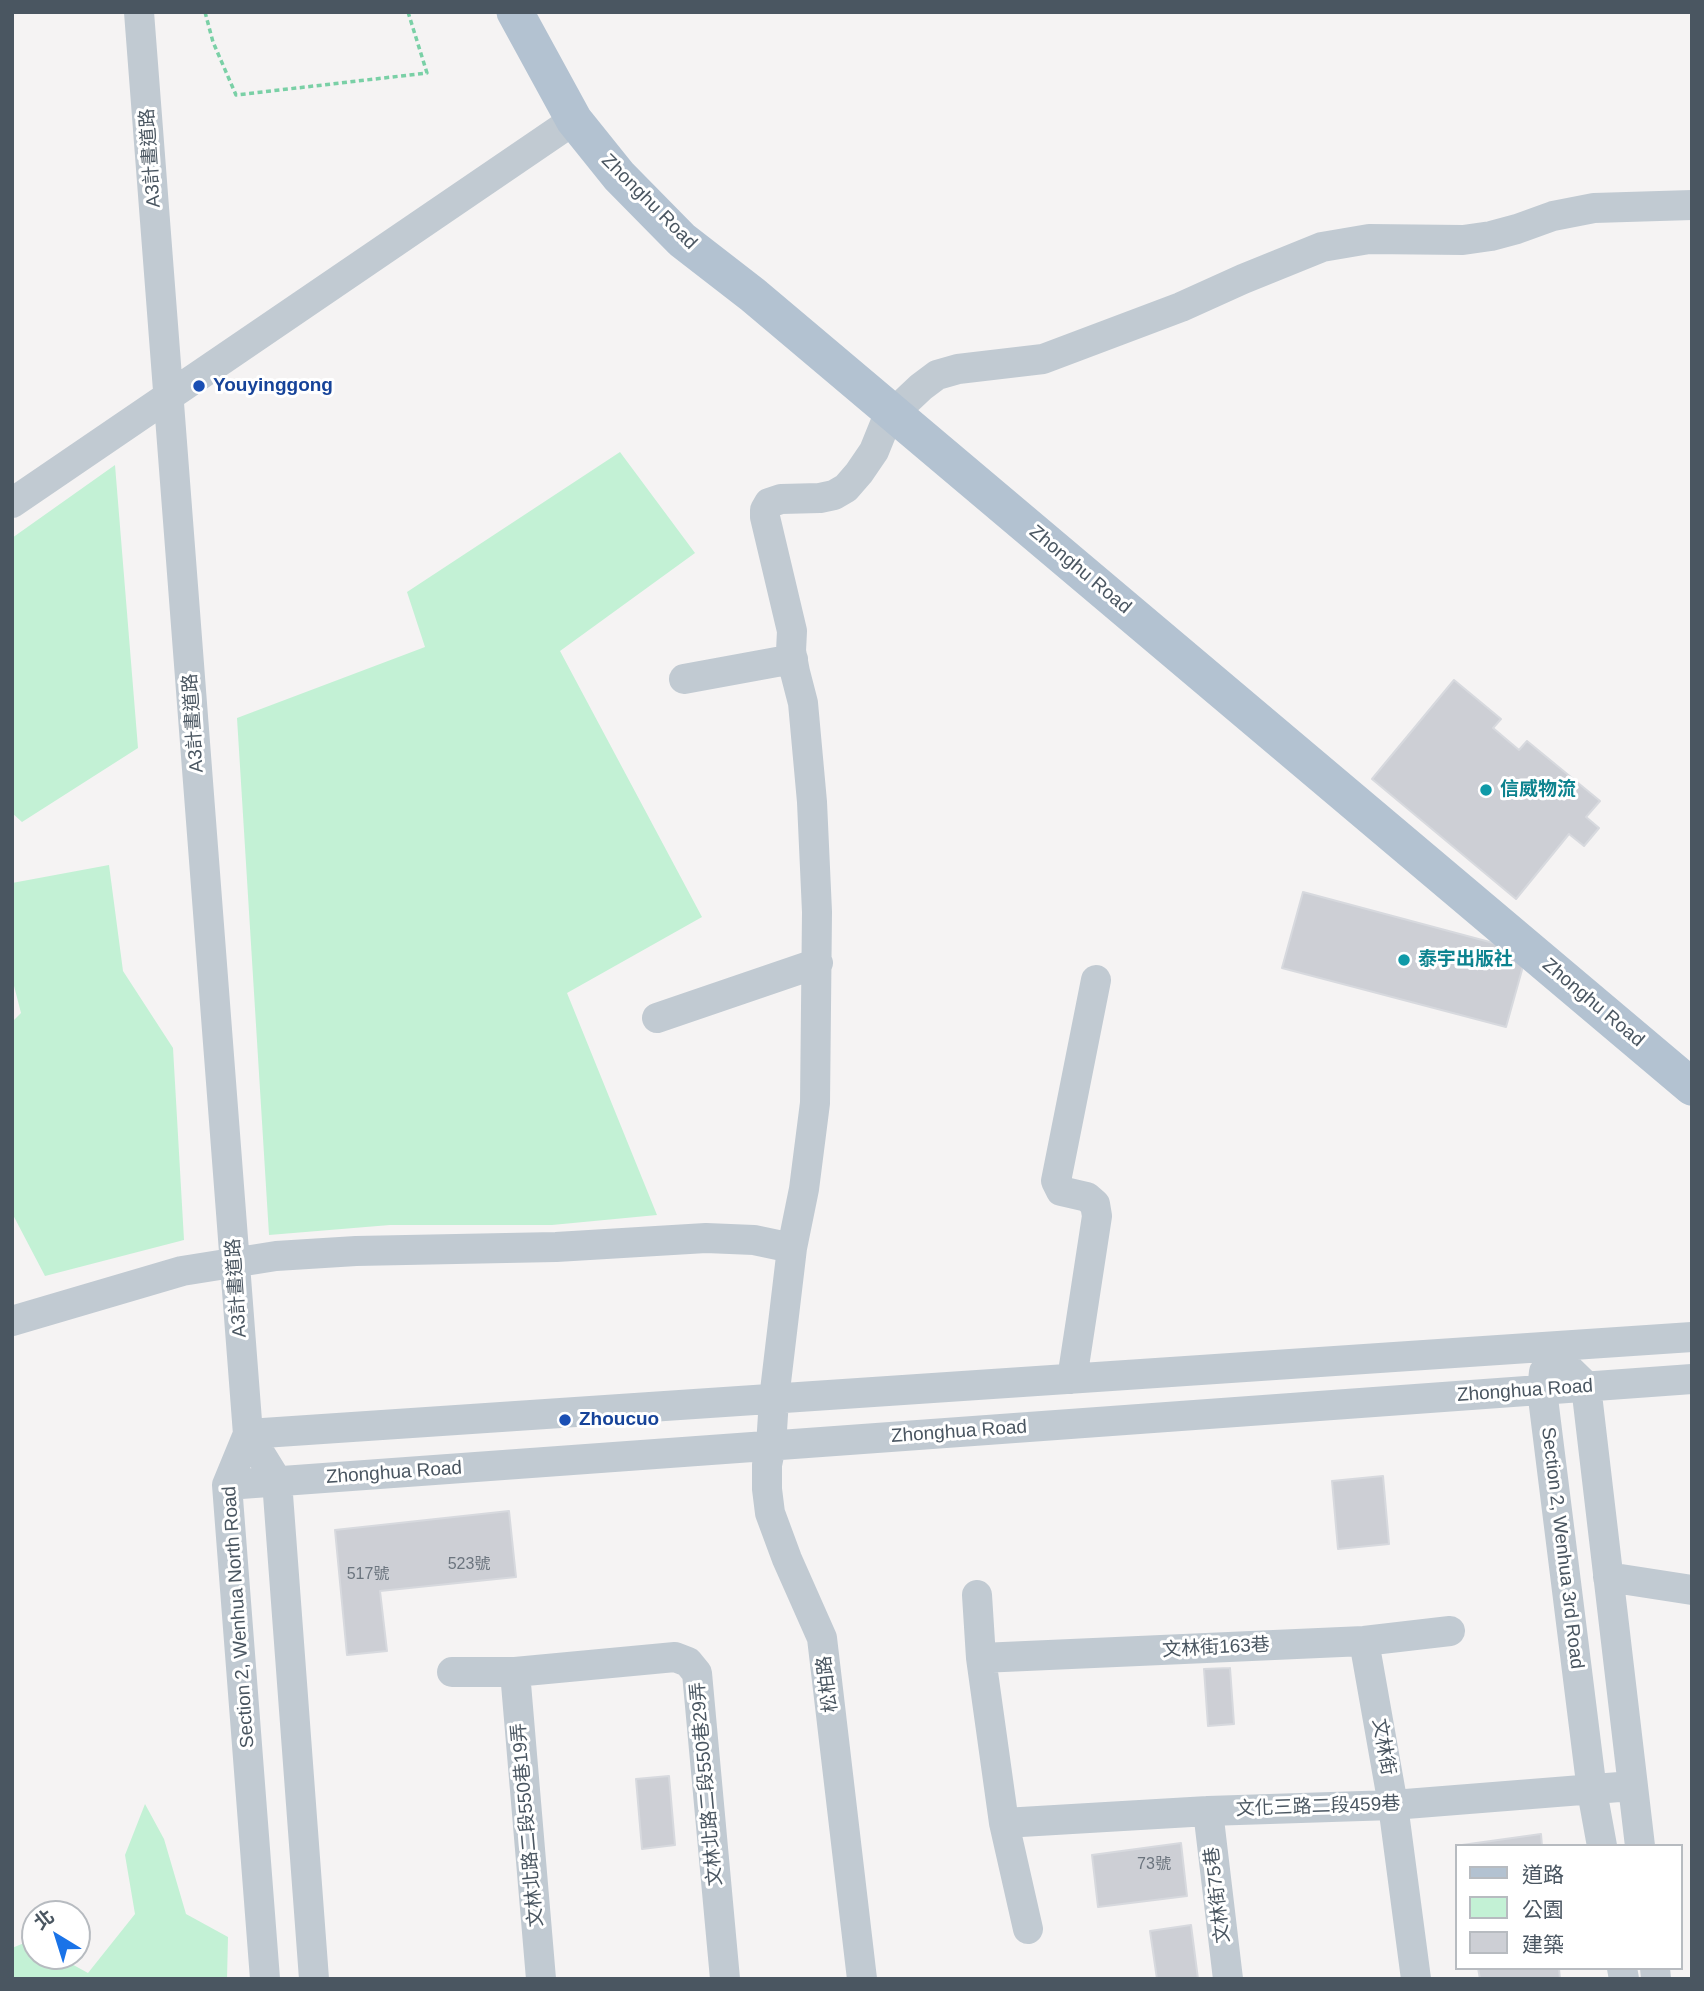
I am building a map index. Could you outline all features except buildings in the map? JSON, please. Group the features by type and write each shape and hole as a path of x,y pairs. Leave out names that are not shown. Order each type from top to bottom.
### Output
{"main road":[{"name":"Zhonghu Road","path":"515,12 574,120 619,176 682,240 753,295 1692,1087"}],"street":[{"name":"A3計畫道路","path":"139,12 248,1434"},
{"path":"12,503 574,120"},
{"path":"892,412 937,375 969,368 1043,359 1181,307 1322,247 1369,239 1463,240 1517,229 1553,215 1594,208 1692,205"},
{"name":"松柏路","path":"862,1979 822,1638 770,1513 767,1465 774,1399 792,1248 804,1189 815,1103 818,963 812,802 803,703 793,659 792,631 765,510 774,500 820,498 834,495 846,488 874,451 892,412"},
{"path":"684,679 793,659"},
{"path":"657,1018 818,963"},
{"path":"1072,1379 1097,1216 1095,1204 1087,1197 1060,1191 1056,1181 1097,980"},
{"path":"12,1321 181,1271 276,1256 356,1251 556,1247 706,1238 754,1240 792,1248"},
{"path":"314,1979 277,1481 248,1434 1692,1337"},
{"path":"1546,1347 1586,1387 1640,1844"},
{"name":"Section 2, Wenhua 3rd Road","path":"1546,1347 1542,1390 1601,1844"},
{"name":"Zhonghua Road","path":"227,1485 1692,1379"},
{"name":"Section 2, Wenhua North Road","path":"248,1434 227,1485 265,1979"},
{"path":"1608,1577 1692,1590"},
{"path":"977,1595 981,1658 1004,1824 1028,1929"},
{"name":"文林街163巷","path":"981,1658 1364,1641 1450,1631"},
{"name":"文林街","path":"1364,1641 1393,1805 1416,1979"},
{"name":"文林北路二段550巷29弄","path":"452,1672 515,1672 675,1657 688,1662 697,1672 725,1979"},
{"name":"文林北路二段550巷19弄","path":"515,1672 541,1979"},
{"name":"文化三路二段459巷","path":"1004,1824 1208,1811 1393,1805 1633,1786"},
{"name":"文林街75巷","path":"1208,1811 1228,1979"}],"path":[{"path":"205,12 213,42 236,95 427,73 408,12"}],"green space":[{"path":"620,452 695,553 560,651 702,917 567,993 657,1215 552,1225 390,1225 269,1235 237,718 425,647 407,592"},
{"path":"115,465 138,748 22,822 12,813 12,538"},
{"path":"109,865 123,971 173,1048 184,1240 45,1276 12,1213 12,1022 21,1013 12,978 12,883"},
{"path":"145,1804 164,1839 186,1914 228,1937 227,1979 12,1979 12,1948 21,1944 21,1970 83,1970 88,1973 91,1970 135,1914 125,1855"}],"place":[{"name":"Youyinggong","path":"199,386"},
{"name":"信威物流","path":"1486,790"},
{"name":"泰宇出版社","path":"1404,960"},
{"name":"Zhoucuo","path":"565,1420"}]}
